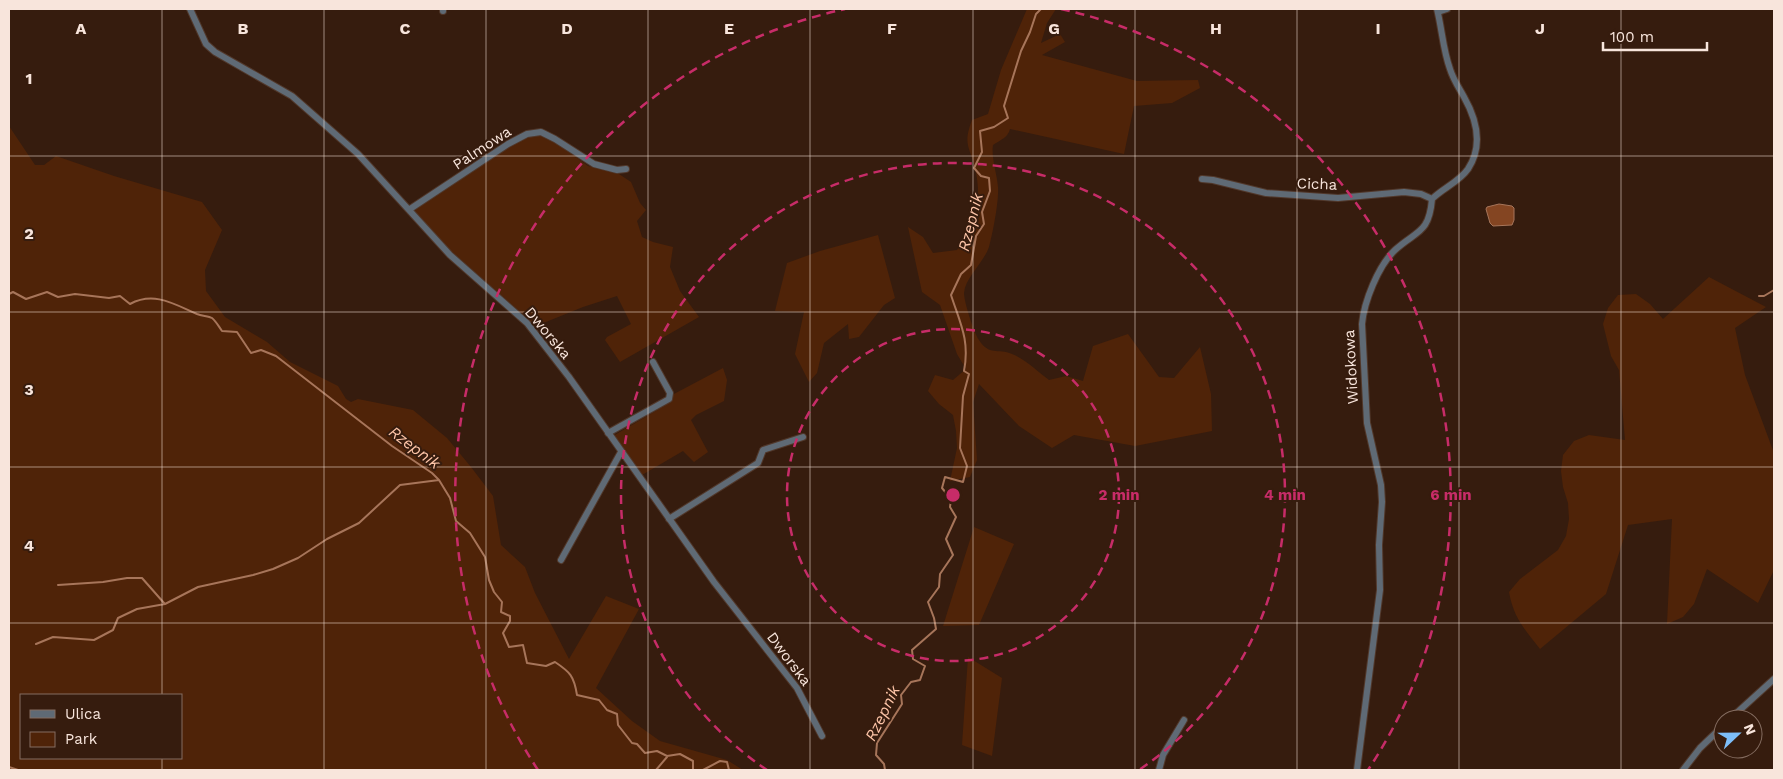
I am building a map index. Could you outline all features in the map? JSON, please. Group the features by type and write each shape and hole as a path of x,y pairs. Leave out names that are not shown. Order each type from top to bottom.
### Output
{"street":[{"name":"Dworska","path":"190,9 206,44 215,52 292,96 358,154 450,255 526,323 569,377 714,582 797,688 822,736"},
{"path":"1432,199 1459,179 1467,170 1475,154 1478,142 1478,131 1473,116 1449,68 1438,10 1446,9"},
{"name":"Palmowa","path":"410,209 508,144 527,134 541,132 555,138 594,164 617,170 626,169"},
{"name":"Cicha","path":"1202,179 1274,194 1338,198 1404,192 1421,194 1432,199"},
{"name":"Widokowa","path":"1357,770 1380,590 1379,545 1382,502 1381,485 1367,422 1363,312 1385,262 1395,250 1420,232 1426,225 1431,212 1432,199"},
{"path":"608,433 669,399 670,393 653,362"},
{"path":"668,519 758,463 763,450 803,437"},
{"path":"561,560 621,452"},
{"path":"1741,709 1774,679"},
{"path":"1159,770 1163,755 1184,720"},
{"path":"1683,770 1700,748 1713,736"}],"green space":[{"path":"1027,9 1056,9 1047,23 1041,43 1060,34 1065,42 1042,55 1137,81 1198,80 1200,88 1172,103 1134,106 1124,154 1010,129 1006,137 993,145 998,187 994,225 987,253 965,287 964,293 967,310 975,331 979,340 986,348 1017,356 1049,380 1066,376 1083,381 1093,346 1128,334 1159,377 1174,378 1200,347 1211,394 1212,431 1135,446 1074,435 1052,448 1019,426 979,384 973,402 977,460 970,477 950,481 957,448 953,415 939,404 928,391 935,375 953,380 966,369 957,354 940,305 922,292 908,227 923,237 933,253 957,250 971,226 977,209 978,188 975,168 967,140 969,128 972,120 988,114 1001,70"},
{"path":"9,126 35,165 44,165 56,156 114,176 202,202 222,230 205,270 206,291 225,317 267,342 290,362 338,386 346,399 351,402 358,399 413,410 447,438 493,496 501,545 525,567 535,593 569,659 606,596 639,609 596,688 632,721 660,741 727,760 743,770 9,770"},
{"path":"534,135 547,136 588,166 619,174 631,182 640,203 646,210 637,221 642,237 673,247 670,267 680,291 699,317 620,362 605,340 607,337 631,324 617,296 536,326 443,244 415,211 416,208 523,138"},
{"path":"878,235 895,298 884,305 859,337 849,339 848,324 824,343 817,373 809,382 795,354 804,312 775,311 787,263 820,251"},
{"path":"1709,277 1766,307 1735,328 1745,375 1774,453 1774,570 1758,603 1707,569 1694,604 1683,617 1667,624 1672,519 1628,525 1606,594 1540,649 1524,629 1514,609 1509,592 1520,579 1558,550 1566,536 1569,519 1568,503 1561,471 1563,455 1574,441 1589,435 1625,440 1619,370 1611,356 1603,324 1608,308 1618,295 1636,294 1650,304 1663,319"},
{"path":"723,368 727,380 724,401 696,415 691,420 708,452 694,462 683,451 642,475 613,436 671,402 672,395"},
{"path":"974,527 1014,544 979,625 943,626"},
{"path":"968,657 1002,678 992,756 962,745"}],"shaded area":[{"path":"1499,204 1514,208 1512,225 1493,226 1490,223 1486,209 1487,207"}],"waterway":[{"name":"Rzepnik","path":"885,770 884,764 876,755 877,743 902,704 901,695 911,682 920,680 925,666 913,659 912,650 936,629 928,602 939,587 940,574 953,555 946,539 956,517 950,507 951,499 942,488 945,477 963,482 967,466 960,448 963,396 969,374 964,371 966,360 965,341 951,295 961,274 971,265 976,236 984,224 982,212 990,191 989,178 981,176 974,168 982,152 980,131 994,127 1008,118 1004,106 1021,51 1036,14 1041,9"},
{"path":"1759,296 1764,296 1774,290"},
{"name":"Rzepnik","path":"9,294 13,292 26,299 47,292 58,297 75,294 109,298 120,296 130,304 147,299 164,300 197,314 212,318 222,331 237,332 251,353 261,350 276,356 439,480 450,498 456,521 470,533 485,557 489,580 494,592 502,602 501,612 510,616 510,621 503,633 509,647 523,645 527,663 546,666 555,662 570,675 577,695 599,700 607,710 617,714 618,725 632,743 637,744 645,753 657,751 667,756 680,754 693,761 693,770"},
{"path":"36,644 53,637 94,640 113,630 118,618 137,609 165,604 198,587 273,569 298,558 327,539 359,523 400,485 439,480"},
{"path":"58,585 142,578 164,603"},
{"path":"656,770 667,757"},
{"name":"Rzepnik","path":"703,770 720,761 727,762 729,770"},
{"path":"9,767 18,770"}]}
